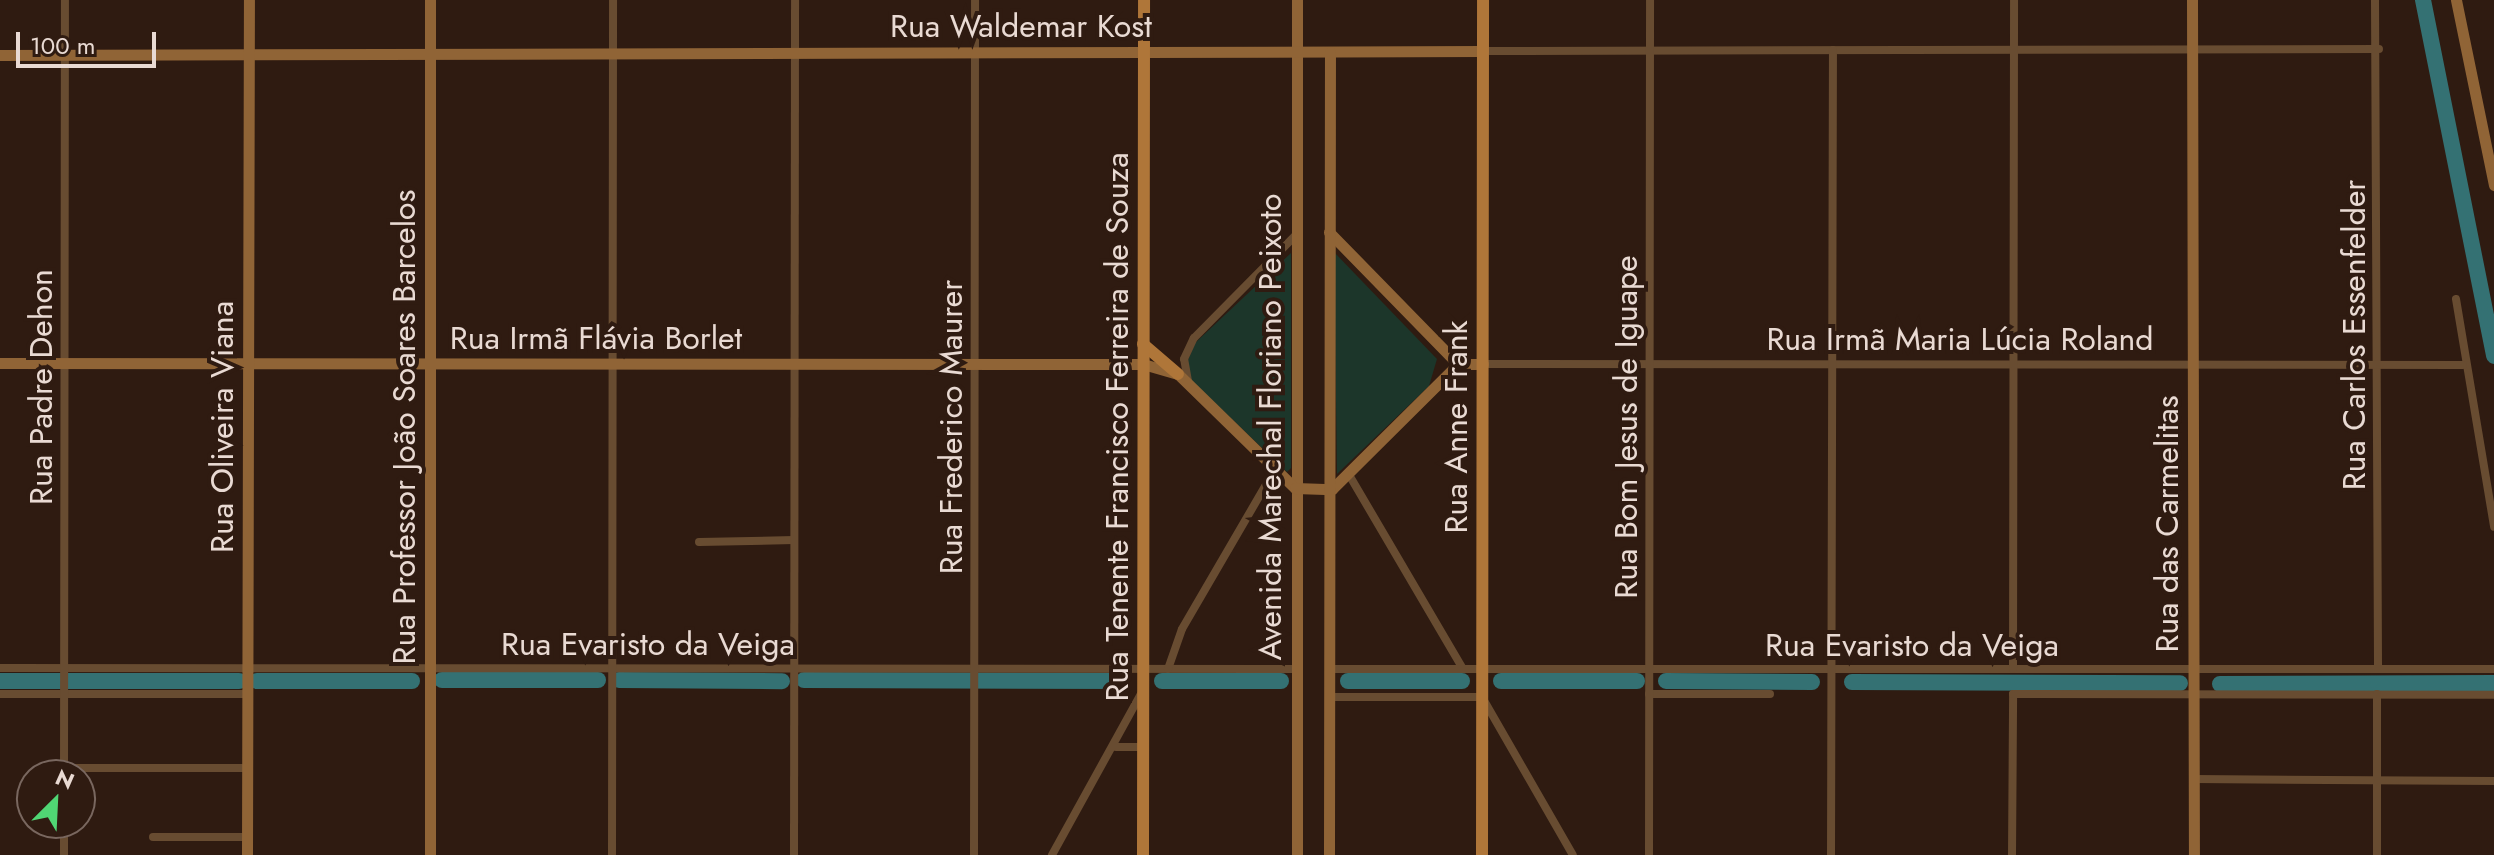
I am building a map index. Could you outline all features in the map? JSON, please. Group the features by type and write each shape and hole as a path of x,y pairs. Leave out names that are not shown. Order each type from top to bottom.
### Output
{"main road":[{"name":"Rua Tenente Francisco Ferreira de Souza","path":"1143,855 1144,0"},
{"name":"Rua Anne Frank","path":"1482,855 1483,0"},
{"path":"1143,344 1178,374"}],"street":[{"name":"Rua Padre Dehon","path":"64,759 65,0"},
{"name":"Rua Oliveira Viana","path":"247,855 249,0"},
{"name":"Rua Professor João Soares Barcelos","path":"430,0 430,855"},
{"path":"612,855 613,0"},
{"path":"794,855 795,0"},
{"name":"Rua Frederico Maurer","path":"974,855 975,0"},
{"name":"Avenida Marechal Floriano Peixoto","path":"1297,0 1297,855"},
{"name":"Rua Bom Jesus de Iguape","path":"1649,855 1650,0"},
{"path":"2013,669 2014,0"},
{"name":"Rua das Carmelitas","path":"2192,0 2194,855"},
{"name":"Rua Carlos Essenfelder","path":"2375,0 2379,49 2378,669"},
{"path":"2456,0 2494,185"},
{"name":"Rua Waldemar Kost","path":"0,55 2379,49"},
{"path":"1831,855 1833,50"},
{"name":"Avenida Marechal Floriano Peixoto","path":"1329,855 1332,489 1330,52"},
{"path":"1178,374 1274,471 1295,488 1332,489 1458,364 1329,232"},
{"path":"1189,385 1184,359 1194,338 1296,235"},
{"path":"2456,299 2463,365 2494,527"},
{"name":"Rua Irmã Flávia Borlet","path":"0,363 1143,364 1178,374"},
{"name":"Rua Irmã Maria Lúcia Roland","path":"1458,364 2463,365"},
{"path":"1168,669 1182,629 1274,471"},
{"path":"1348,473 1463,669"},
{"path":"699,542 794,540"},
{"name":"Rua Evaristo da Veiga","path":"0,668 794,668 974,672 1295,669"},
{"name":"Rua Evaristo da Veiga","path":"1331,669 2494,669"},
{"path":"1052,855 1115,748 1143,690"},
{"path":"0,694 247,694"},
{"name":"Rua Evaristo da Veiga","path":"1649,694 1770,694"},
{"name":"Rua Evaristo da Veiga","path":"2012,855 2013,694 2494,695"},
{"path":"2377,694 2377,855"},
{"path":"1330,697 1482,697 1573,855"},
{"path":"1115,748 1143,747"},
{"path":"96,771 247,768"},
{"path":"2194,779 2494,781"},
{"path":"153,837 247,837"}],"green space":[{"path":"1334,252 1437,359 1429,386 1337,474"},
{"path":"1291,253 1291,468 1287,472 1190,379 1187,362 1195,343"}],"waterway":[{"path":"2423,0 2494,356"},
{"path":"442,680 598,680"},
{"path":"619,680 782,681"},
{"path":"804,680 1123,681"},
{"path":"0,681 239,681"},
{"path":"257,681 412,681"},
{"path":"1162,681 1281,681"},
{"path":"1348,681 1462,681"},
{"path":"1501,681 1637,681"},
{"path":"1666,681 1812,682"},
{"path":"1852,682 2180,683"},
{"path":"2220,684 2494,683"}]}
